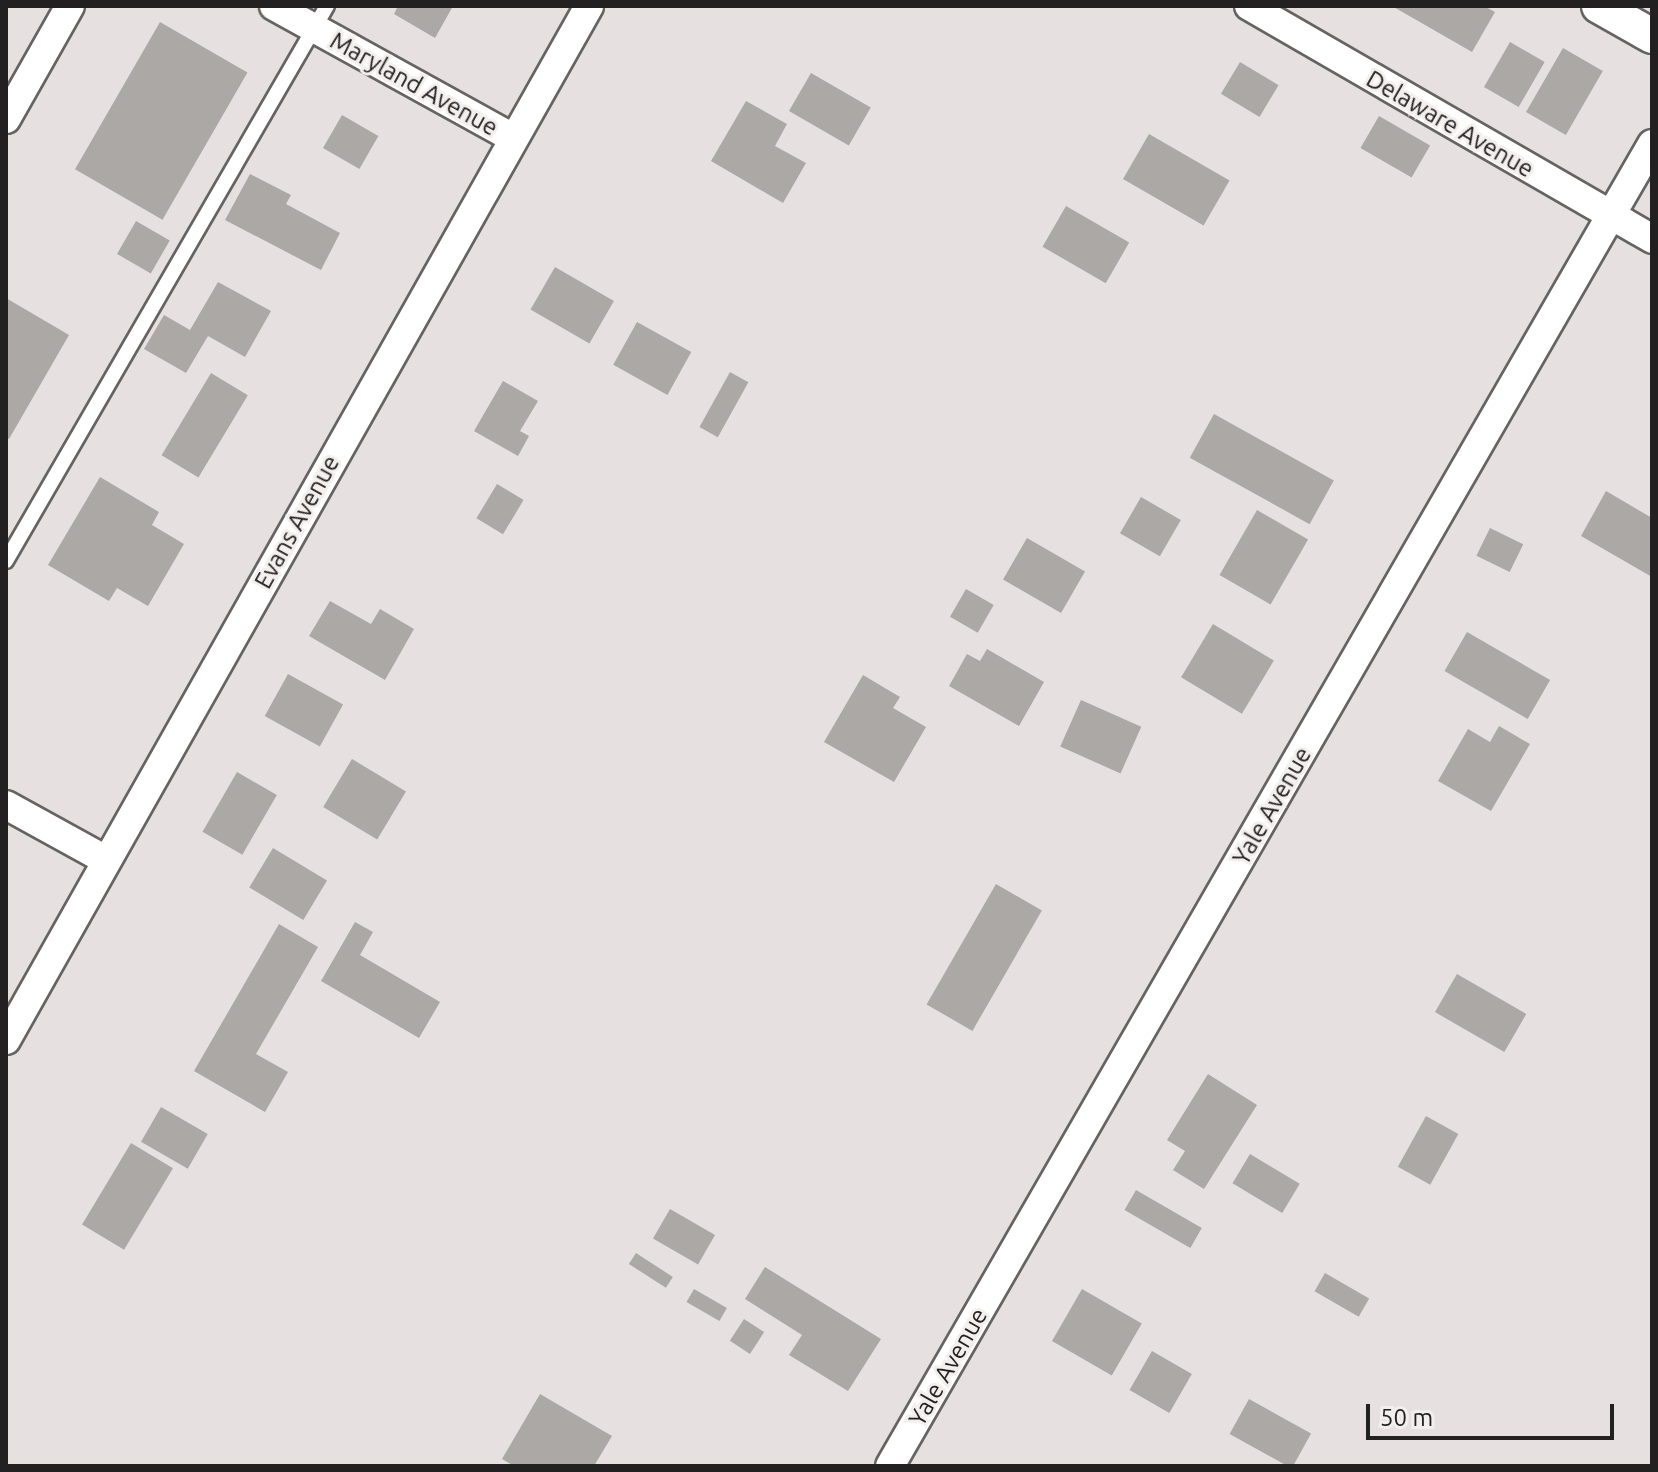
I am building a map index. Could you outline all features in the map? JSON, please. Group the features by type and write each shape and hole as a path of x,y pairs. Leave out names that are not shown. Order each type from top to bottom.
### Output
{"street":[{"path":"6,119 70,6"},
{"name":"Maryland Avenue","path":"274,6 320,17 513,138"},
{"name":"Evans Avenue","path":"6,1040 589,6"},
{"name":"Delaware Avenue","path":"1249,6 1652,239"},
{"path":"1599,6 1652,36"},
{"name":"Yale Avenue","path":"890,1466 1652,144"},
{"path":"6,805 106,860"}],"lane":[{"path":"6,561 320,17"}],"building":[{"path":"398,6 453,6 435,38 394,14"},
{"path":"1392,6 1484,6 1495,12 1472,52"},
{"path":"160,22 247,72 162,220 75,169"},
{"path":"1510,42 1545,62 1519,107 1484,87"},
{"path":"1563,48 1603,71 1566,135 1526,112"},
{"path":"1240,62 1279,85 1260,117 1221,94"},
{"path":"811,73 871,108 849,146 789,111"},
{"path":"746,101 787,124 775,146 806,163 783,203 711,161"},
{"path":"342,115 378,136 359,169 323,148"},
{"path":"1379,116 1430,146 1412,178 1360,148"},
{"path":"1149,134 1230,180 1204,226 1123,179"},
{"path":"250,174 291,195 286,204 340,233 321,270 225,220"},
{"path":"1066,206 1129,243 1106,283 1042,247"},
{"path":"136,221 170,240 151,273 117,254"},
{"path":"555,267 614,301 589,343 530,309"},
{"path":"218,282 271,311 245,357 208,336 186,373 144,349 164,315 190,330"},
{"path":"6,298 69,335 9,439 6,437"},
{"path":"637,322 691,352 667,395 613,365"},
{"path":"730,372 748,382 718,437 699,427"},
{"path":"211,373 248,395 198,477 162,455"},
{"path":"503,381 538,401 520,431 529,436 518,456 474,431"},
{"path":"1214,414 1334,480 1310,524 1190,458"},
{"path":"100,477 159,512 152,525 184,544 148,606 117,588 109,601 48,565"},
{"path":"497,484 524,500 503,534 476,518"},
{"path":"1606,491 1652,518 1652,577 1581,536"},
{"path":"1141,497 1181,520 1160,556 1120,533"},
{"path":"1257,510 1308,540 1271,604 1220,575"},
{"path":"1490,528 1523,544 1510,572 1476,556"},
{"path":"1027,538 1085,572 1061,613 1003,580"},
{"path":"966,589 994,605 978,633 950,617"},
{"path":"330,601 371,624 380,609 414,629 385,680 309,636"},
{"path":"1213,624 1274,661 1242,714 1181,677"},
{"path":"1467,632 1550,680 1528,719 1444,671"},
{"path":"987,649 1044,682 1019,726 949,686 967,654 980,661"},
{"path":"288,674 343,705 320,747 265,716"},
{"path":"863,675 900,697 893,708 926,727 894,782 824,742"},
{"path":"1081,700 1141,727 1121,773 1060,747"},
{"path":"1499,726 1530,744 1491,811 1438,781 1468,729 1490,742"},
{"path":"352,759 406,791 377,839 323,807"},
{"path":"237,772 277,795 242,855 202,832"},
{"path":"273,848 327,880 303,920 249,887"},
{"path":"996,884 1042,910 972,1031 926,1004"},
{"path":"355,922 373,932 360,955 440,1002 419,1038 321,981"},
{"path":"279,924 318,947 256,1054 288,1072 265,1112 194,1071"},
{"path":"1457,974 1526,1014 1504,1052 1435,1012"},
{"path":"1208,1074 1257,1105 1204,1189 1173,1170 1185,1151 1167,1140"},
{"path":"161,1107 208,1134 188,1169 141,1142"},
{"path":"1426,1116 1458,1134 1430,1185 1398,1167"},
{"path":"131,1143 173,1168 124,1250 82,1224"},
{"path":"1250,1154 1300,1184 1282,1213 1232,1183"},
{"path":"1136,1190 1202,1228 1190,1248 1124,1210"},
{"path":"670,1209 715,1235 698,1264 653,1238"},
{"path":"636,1253 673,1277 666,1288 629,1264"},
{"path":"765,1267 881,1339 848,1391 789,1355 802,1335 745,1299"},
{"path":"1325,1273 1369,1298 1359,1317 1314,1291"},
{"path":"694,1289 727,1308 719,1321 686,1302"},
{"path":"1082,1289 1142,1324 1112,1375 1052,1341"},
{"path":"744,1319 764,1332 750,1354 730,1341"},
{"path":"1152,1351 1192,1374 1169,1413 1130,1390"},
{"path":"540,1394 612,1436 594,1466 514,1466 502,1459"},
{"path":"1249,1399 1311,1433 1293,1466 1287,1466 1230,1434"}]}
